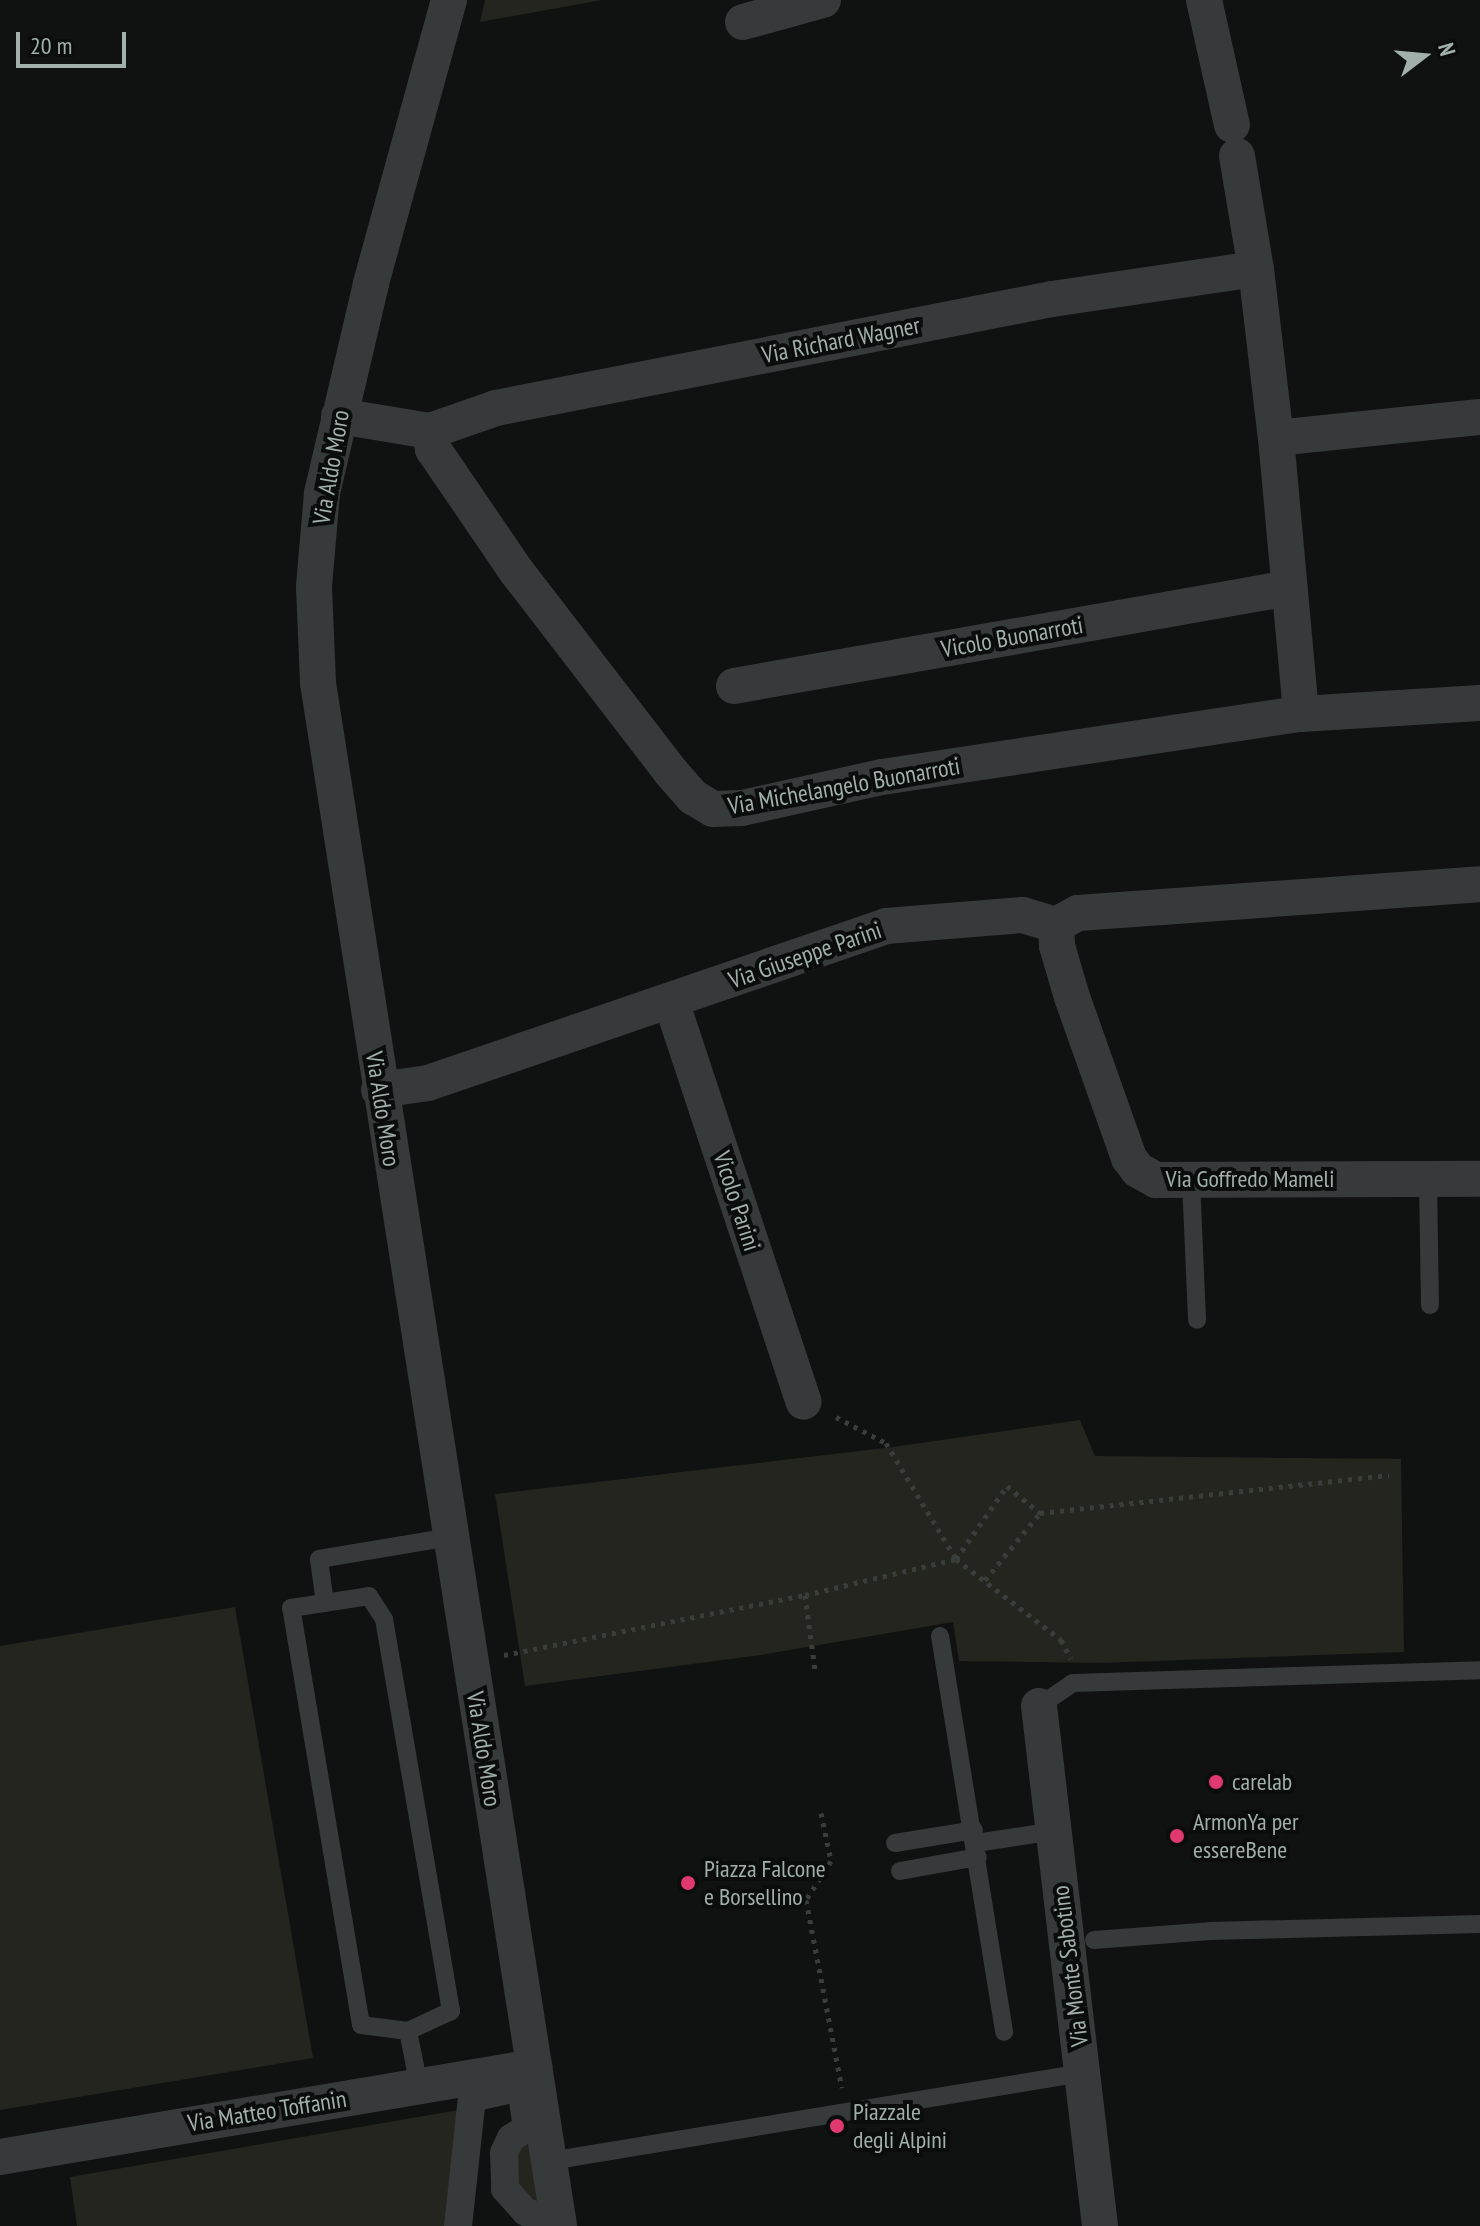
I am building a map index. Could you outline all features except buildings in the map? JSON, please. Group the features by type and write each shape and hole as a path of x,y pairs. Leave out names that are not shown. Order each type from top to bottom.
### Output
{"street":[{"name":"Via Aldo Moro","path":"449,0 371,284 322,493 314,587 318,683 379,1090 559,2226"},
{"path":"743,22 823,0"},
{"path":"1204,0 1235,140 1256,269 1276,438 1301,714"},
{"name":"Via Richard Wagner","path":"430,431 496,408 1052,299 1256,269"},
{"path":"339,416 430,431"},
{"path":"1276,438 1480,417"},
{"name":"Via Michelangelo Buonarroti","path":"430,431 433,449 517,572 671,772 693,797 713,809 742,808 882,777 1301,714 1480,703"},
{"name":"Vicolo Buonarroti","path":"734,686 1289,588"},
{"path":"1056,925 1078,913 1480,884"},
{"name":"Via Giuseppe Parini","path":"379,1090 428,1083 886,926 1023,915 1056,925"},
{"name":"Via Goffredo Mameli","path":"1056,925 1057,946 1072,997 1129,1158 1138,1170 1156,1180 1191,1181 1480,1179"},
{"name":"Vicolo Parini","path":"671,1001 804,1402"},
{"name":"Via Monte Sabotino","path":"1039,1706 1054,1831 1080,1941 1082,2073 1100,2226"},
{"name":"Via Matteo Toffanin","path":"0,2157 534,2067"},
{"path":"458,2226 472,2098 521,2087 527,2128 511,2138 504,2153 505,2189 526,2212 539,2216 540,2226"}],"lane":[{"path":"1428,1179 1430,1305"},
{"path":"1191,1181 1197,1320"},
{"path":"325,1603 319,1559 451,1537"},
{"path":"369,1596 384,1619 451,2011 408,2031 361,2025 291,1608 369,1596"},
{"path":"940,1636 976,1843 1004,2032"},
{"path":"1039,1706 1073,1683 1480,1670"},
{"path":"895,1843 976,1843 1054,1831"},
{"path":"900,1871 976,1843"},
{"name":"Via Monte Sabotino","path":"1080,1941 1210,1931 1480,1924"},
{"path":"408,2031 419,2086"},
{"path":"550,2161 1082,2073"}],"path":[{"path":"804,1402 886,1443 956,1559 1061,1640 1073,1661 1073,1683"},
{"path":"985,1580 1040,1513 1389,1475"},
{"path":"503,1655 805,1595 956,1559 1007,1486 1040,1513"},
{"path":"805,1595 815,1670"},
{"path":"821,1813 831,1861 806,1900 846,2112"}],"shaded area":[{"path":"485,0 602,0 480,22"},
{"path":"1080,1420 1095,1456 1401,1459 1404,1652 1100,1663 959,1661 953,1622 761,1655 525,1686 495,1494 893,1447"},
{"path":"235,1607 313,2058 0,2110 0,1646"},
{"path":"470,2108 458,2226 77,2226 70,2177"},
{"path":"527,2128 539,2216 516,2204 511,2138"}],"place":[{"name":"carelab","path":"1216,1782"},
{"name":"ArmonYa per essereBene","path":"1177,1836"},
{"name":"Piazza Falcone e Borsellino","path":"688,1883"},
{"name":"Piazzale degli Alpini","path":"837,2126"}]}
